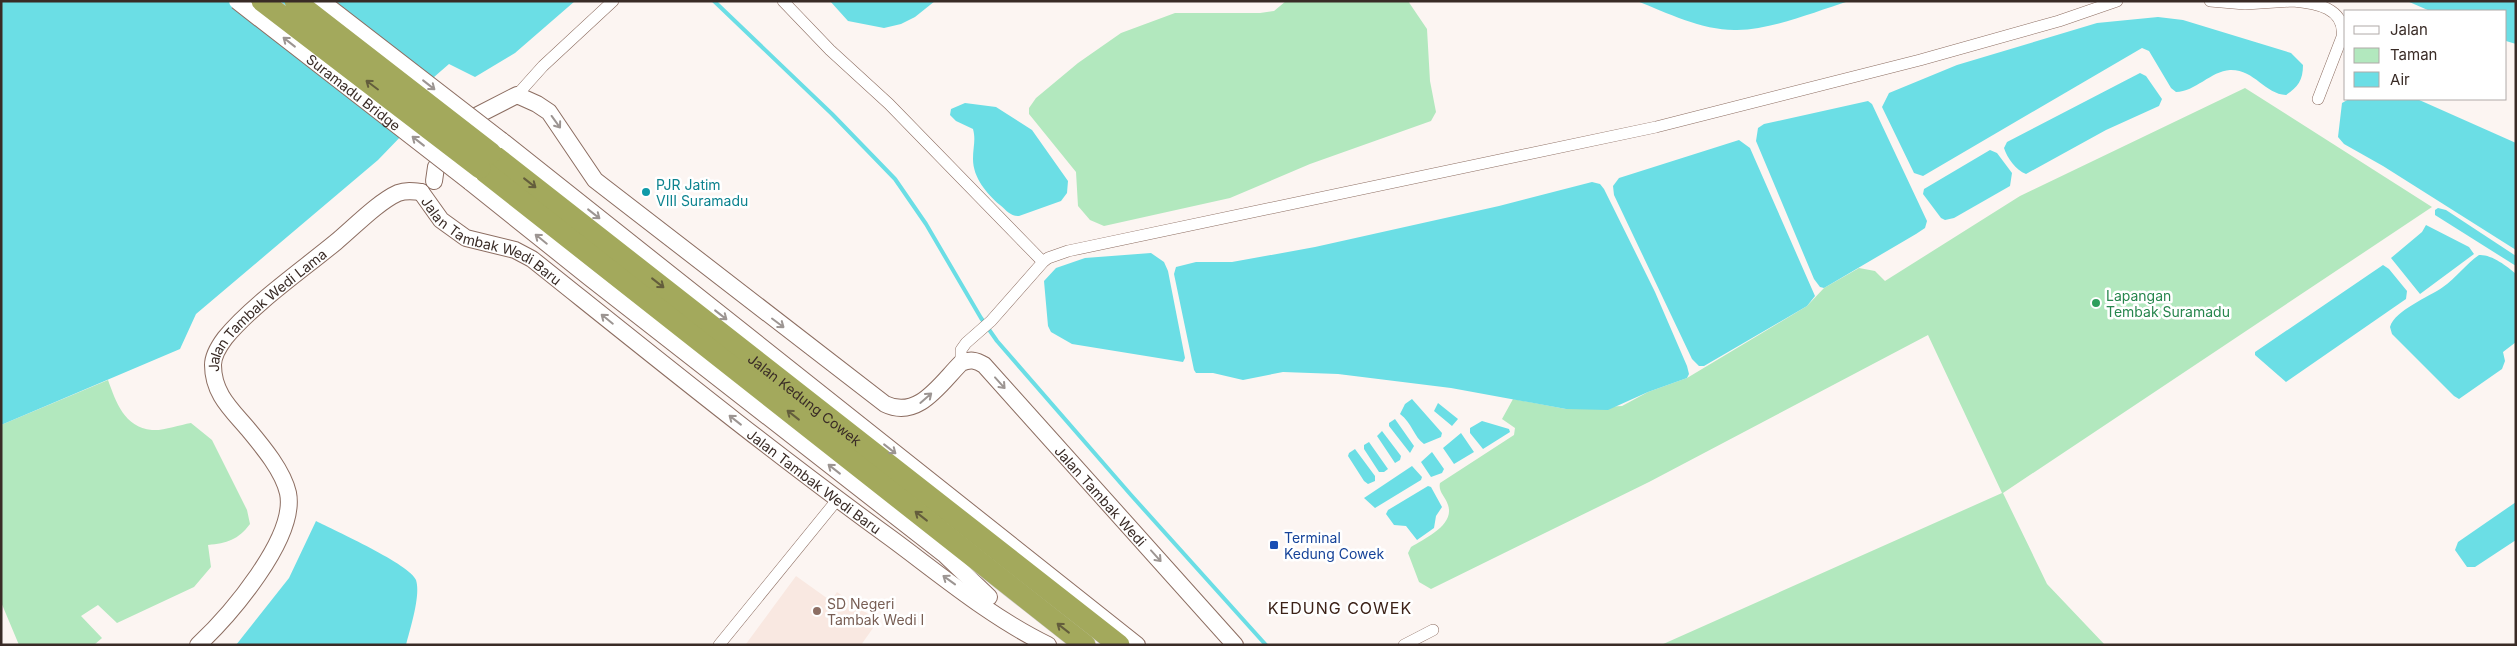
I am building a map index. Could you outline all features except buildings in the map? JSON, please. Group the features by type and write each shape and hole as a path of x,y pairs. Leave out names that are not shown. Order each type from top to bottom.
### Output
{"highway":[{"name":"Suramadu Bridge","path":"262,1 486,161"},
{"path":"295,1 486,161"},
{"name":"Jalan Kedung Cowek","path":"486,161 1085,645"},
{"name":"Jalan Kedung Cowek","path":"486,161 1119,645"}],"street":[{"name":"Suramadu Bridge","path":"236,1 486,161"},
{"path":"322,1 486,161 590,278 945,555 978,590 1049,645"},
{"path":"613,1 543,66 517,95 537,104 548,112 595,180 885,404 902,409 912,408 924,401 961,363 961,350 991,321 1043,262 1048,258 1068,251 1656,127 1920,60 2059,21 2116,1"},
{"path":"782,1 830,50 889,104 1043,262"},
{"path":"2210,1 2245,4 2293,1 2327,8 2340,18 2344,27 2342,37 2318,100"},
{"name":"Jalan Tambak Wedi Baru","path":"517,95 487,111 484,122 446,174 420,192 450,228 478,243 515,250 532,259 837,500 987,608 1032,637 1049,645"},
{"path":"486,161 1138,645"},
{"name":"Jalan Tambak Wedi Lama","path":"198,645 224,620 261,569 283,528 289,504 288,492 276,468 222,399 212,364 216,351 225,338 252,311 375,210 399,193 408,190 420,192"},
{"name":"Jalan Tambak Wedi","path":"961,363 973,360 984,364 1235,645"},
{"path":"719,645 837,500"},
{"path":"1404,645 1433,630"}],"shaded area":[{"name":"SD Negeri Tambak Wedi I","path":"796,576 831,601 837,592 878,621 861,645 746,644"}],"green space":[{"path":"1286,1 1408,1 1427,29 1430,81 1436,112 1431,121 1310,164 1230,198 1104,226 1090,220 1078,206 1076,172 1029,114 1029,108 1036,98 1078,63 1121,33 1175,13 1260,13 1274,11"},
{"path":"2245,88 2432,207 2003,493 2047,584 2105,645 1661,645 2002,493 1928,335 1649,482 1431,589 1419,582 1408,553 1411,547 1431,535 1447,519 1448,505 1441,492 1440,483 1514,435 1515,428 1502,419 1513,399 1566,409 1622,406 1648,392 1687,378 1807,306 1824,288 1859,268 1875,271 1885,281 2020,196"},
{"path":"108,380 122,412 134,424 142,428 156,430 191,423 212,440 247,510 250,524 232,540 208,545 211,567 194,587 117,623 98,605 81,616 102,638 94,645 19,645 1,602 1,425"}],"water":[{"path":"1,1 575,1 515,53 475,77 449,64 426,84 434,102 378,160 196,314 180,349 1,425"},
{"path":"830,1 935,1 915,17 901,24 884,28 848,21"},
{"path":"1637,1 1849,1 1765,27 1724,30 1673,16"},
{"path":"2407,1 2516,1 2516,44 2507,41 2507,10 2428,10"},
{"path":"2158,17 2183,20 2291,53 2303,65 2301,79 2297,86 2286,95 2272,91 2246,73 2230,70 2216,74 2190,89 2176,92 2171,88 2149,51 2142,48 1923,176 1914,173 1882,107 1889,93 1957,65 2097,23"},
{"path":"2140,73 2146,76 2162,99 2159,106 2106,130 2026,174 2015,167 2010,160 2004,148 2007,142"},
{"path":"2347,100 2419,100 2516,143 2516,250 2383,166 2344,144 2338,137 2342,103"},
{"path":"1868,101 1872,104 1927,221 1925,228 1916,234 1824,288 1820,287 1814,279 1756,141 1758,128 1764,124"},
{"path":"965,103 996,107 1032,130 1068,181 1067,193 1061,201 1016,216 1009,213 990,196 975,173 973,129 956,121 950,115 951,109"},
{"path":"1739,140 1750,148 1815,296 1807,306 1704,366 1699,366 1692,359 1614,195 1613,186 1619,178"},
{"path":"1990,150 1997,153 2012,173 2010,186 1954,218 1945,220 1941,218 1923,194 1924,189"},
{"path":"1592,182 1600,184 1604,189 1655,292 1687,366 1689,374 1687,378 1648,392 1608,410 1566,409 1451,388 1338,374 1283,372 1243,380 1213,373 1196,373 1194,370 1174,274 1176,267 1196,262 1232,262 1315,247 1499,206"},
{"path":"2438,208 2446,210 2516,256 2516,266 2435,215 2435,210"},
{"path":"2426,225 2469,247 2474,254 2420,294 2391,258 2422,232"},
{"path":"1151,253 1164,262 1168,271 1185,358 1183,362 1072,344 1051,332 1048,326 1044,281 1056,268 1085,258"},
{"path":"2479,255 2494,258 2516,274 2516,342 2503,352 2505,361 2502,369 2459,399 2392,334 2390,327 2398,315 2443,287"},
{"path":"2383,265 2389,269 2407,291 2406,299 2286,382 2255,355 2255,352"},
{"path":"1412,399 1442,433 1441,437 1424,444 1418,438 1400,414 1405,404"},
{"path":"1438,403 1458,419 1452,426 1434,411"},
{"path":"1395,419 1414,446 1410,453 1389,426 1389,423"},
{"path":"1482,421 1509,429 1510,432 1483,449 1470,433 1470,428"},
{"path":"1382,431 1401,456 1400,460 1395,463 1377,436"},
{"path":"1461,433 1474,452 1454,464 1443,448"},
{"path":"1369,442 1388,469 1384,472 1379,472 1364,449 1364,445"},
{"path":"1355,449 1375,476 1375,481 1368,484 1364,481 1348,456"},
{"path":"1432,452 1444,469 1442,473 1431,477 1421,462"},
{"path":"1412,466 1422,477 1421,480 1375,508 1364,498"},
{"path":"1428,486 1431,487 1442,507 1436,516 1434,528 1417,540 1406,526 1394,525 1386,514 1388,510"},
{"path":"2516,502 2516,540 2475,567 2467,567 2455,550 2458,542"},
{"path":"316,521 387,557 401,566 416,580 416,603 406,645 236,645 289,578"}],"waterway":[{"path":"714,1 832,114 895,179 926,224 981,318 997,341 1131,495 1266,645"}],"place":[{"name":"PJR Jatim VIII Suramadu","path":"646,192"},
{"name":"Lapangan Tembak Suramadu","path":"2096,303"},
{"name":"Terminal Kedung Cowek","path":"1274,545"},
{"name":"SD Negeri Tambak Wedi I","path":"817,611"}],"district":[{"name":"KEDUNG COWEK","path":"1340,608"}]}
